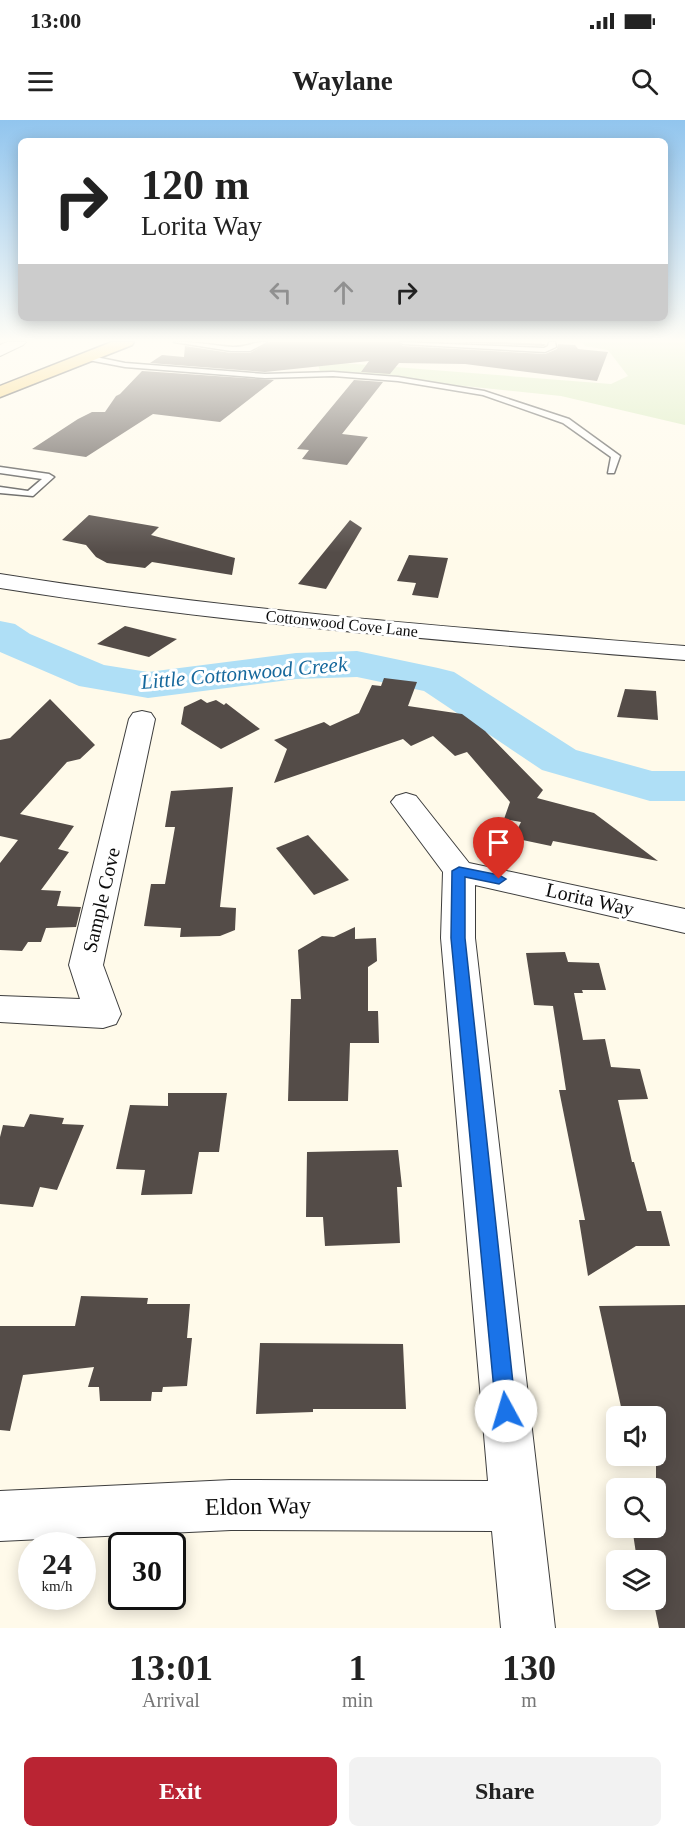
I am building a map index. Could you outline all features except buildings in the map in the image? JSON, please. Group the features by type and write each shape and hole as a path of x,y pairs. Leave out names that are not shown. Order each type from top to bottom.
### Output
{"street":[{"name":"Cottonwood Cove Lane","path":"0,580 163,604 348,624 685,653"},
{"name":"Sample Cove","path":"0,1009 103,1014 86,965 142,719"},
{"path":"406,802 459,871 458,938 528,1628"},
{"name":"Lorita Way","path":"459,871 685,921"},
{"name":"Eldon Way","path":"0,1516 231,1505 516,1506"}],"lane":[{"path":"541,412 566,421 616,456 611,471"},
{"path":"0,470 49,477 30,494 0,490"}],"green space":[{"path":"631,412 685,412 685,425"}],"waterway":[{"name":"Little Cottonwood Creek","path":"0,633 15,643 94,677 148,685 296,666 357,664 438,681 559,760 650,786 685,786"}],"route":[{"path":"499,879 459,871 458,938 506,1411"}]}
